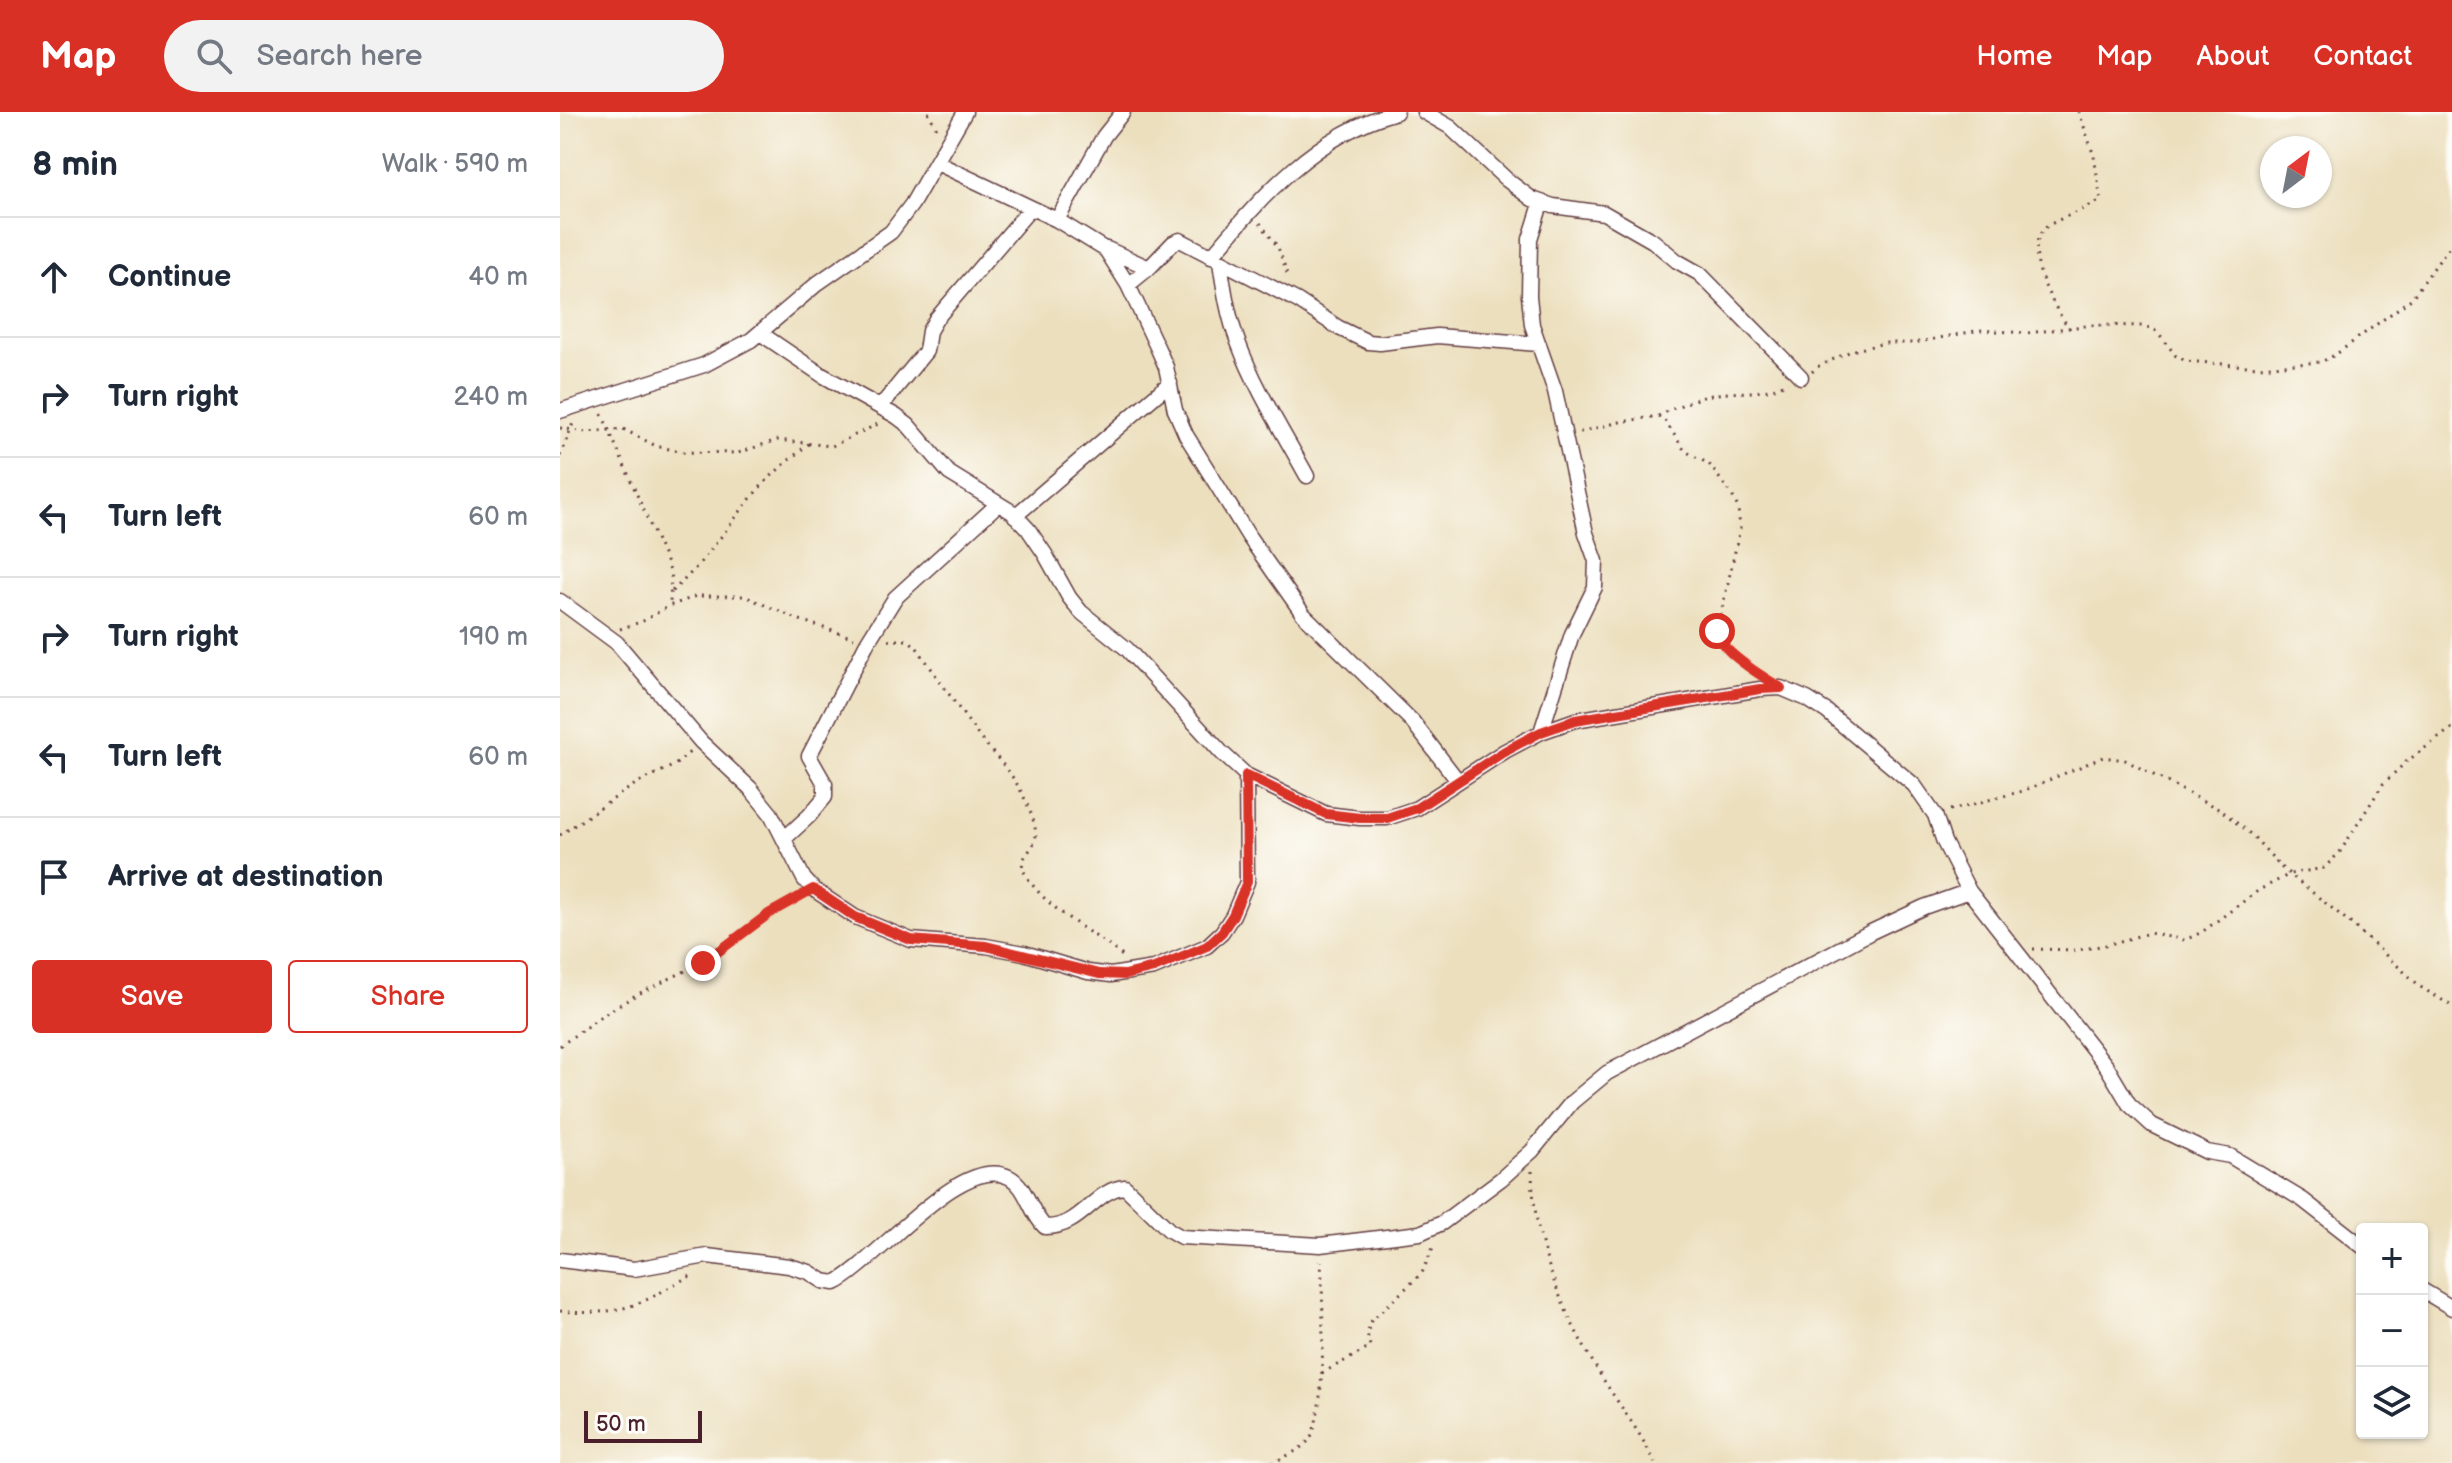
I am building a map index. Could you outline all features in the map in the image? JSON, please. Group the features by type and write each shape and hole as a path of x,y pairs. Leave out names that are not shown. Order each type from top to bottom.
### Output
{"street":[{"path":"560,411 704,365 760,333 818,283 891,232 907,213 965,112"},
{"path":"1057,220 1104,136 1123,112"},
{"path":"1307,476 1238,342 1216,260 1250,210 1269,189 1355,126 1396,112"},
{"path":"1424,112 1450,119 1507,180 1541,204 1604,213 1653,241 1677,261 1700,274 1801,377"},
{"path":"937,163 1149,268"},
{"path":"1541,204 1530,239 1532,325 1555,391 1586,533 1596,561 1595,587 1572,634 1541,732"},
{"path":"881,406 926,351 929,331 936,319 1031,208"},
{"path":"1128,285 1177,241 1184,242 1298,301 1339,328 1368,342 1437,336 1539,344"},
{"path":"1103,247 1128,285 1158,349 1170,383 1175,410 1186,435 1249,537 1294,602 1412,721 1458,781"},
{"path":"760,333 822,375 881,406 908,425 949,473 1015,516 1028,529 1081,612 1127,649 1222,753 1246,775 1326,814 1387,818 1417,808 1541,732 1575,720 1760,689 1781,688 1807,699 1826,711 1914,785 1935,815 1944,842 1969,891 2107,1067 2129,1104 2152,1125 2207,1152 2230,1156 2257,1172 2303,1200 2356,1241"},
{"path":"1015,516 1170,383"},
{"path":"784,839 825,797 825,784 809,756 867,643 895,598 998,504"},
{"path":"560,601 617,643 701,742 750,788 771,814 804,879 813,889 855,917 911,940 986,946 1099,974 1125,975 1181,958 1207,946 1222,932 1233,915 1247,882 1246,775"},
{"path":"560,1260 634,1269 707,1256 789,1266 835,1283 922,1211 976,1176 993,1173 1007,1176 1018,1185 1037,1219 1045,1227 1054,1227 1084,1214 1111,1190 1125,1187 1169,1230 1181,1237 1320,1245 1420,1233 1442,1223 1501,1179 1532,1151 1572,1102 1607,1073 1871,932 1924,907 1969,891"},
{"path":"2428,1294 2452,1308"}],"path":[{"path":"2070,329 2060,316 2035,257 2036,239 2048,225 2084,211 2101,200 2094,156 2079,112"},
{"path":"1250,210 1278,247 1298,301"},
{"path":"1566,440 1585,429 1658,416 1697,399 1737,391 1776,390 1809,376 1817,367 1851,351 1885,343 1926,341 1980,330 2016,334 2093,325 2145,326 2157,331 2176,356 2186,361 2259,367 2321,362 2411,299 2452,243"},
{"path":"596,400 671,573 669,606"},
{"path":"560,456 579,406"},
{"path":"560,428 570,431 623,429 656,446 683,452 742,452 777,440 832,446 896,416"},
{"path":"1658,416 1665,421 1685,451 1709,464 1738,508 1740,529 1716,636 1760,675"},
{"path":"672,591 688,578 782,465 811,442"},
{"path":"606,634 697,596 744,596 797,619 867,643 896,638 915,645 1018,784 1035,832 1034,843 1021,864 1027,877 1051,905 1140,971"},
{"path":"2013,946 2078,950 2149,933 2185,940 2202,932 2259,890 2290,874 2324,868 2333,861 2383,784 2406,762 2452,728"},
{"path":"560,835 637,783 675,765 701,742"},
{"path":"1935,815 2023,791 2087,762 2113,757 2177,786 2222,811 2422,988 2452,1006"},
{"path":"560,1046 636,995 710,959 770,913 813,889"},
{"path":"1532,1151 1532,1181 1546,1261 1600,1373 1655,1463"},
{"path":"1322,1373 1370,1346 1367,1328 1422,1273 1442,1223"},
{"path":"1272,1463 1308,1441 1315,1428 1322,1373 1320,1245"},
{"path":"560,1311 586,1314 611,1311 650,1298 697,1274"}],"route":[{"path":"703,963 770,913 813,889 855,917 911,940 986,946 1099,974 1125,975 1154,968 1207,946 1222,932 1233,915 1247,882 1246,775 1326,814 1387,818 1417,808 1505,751 1541,732 1575,720 1781,688 1730,651 1719,641 1717,631"}]}
